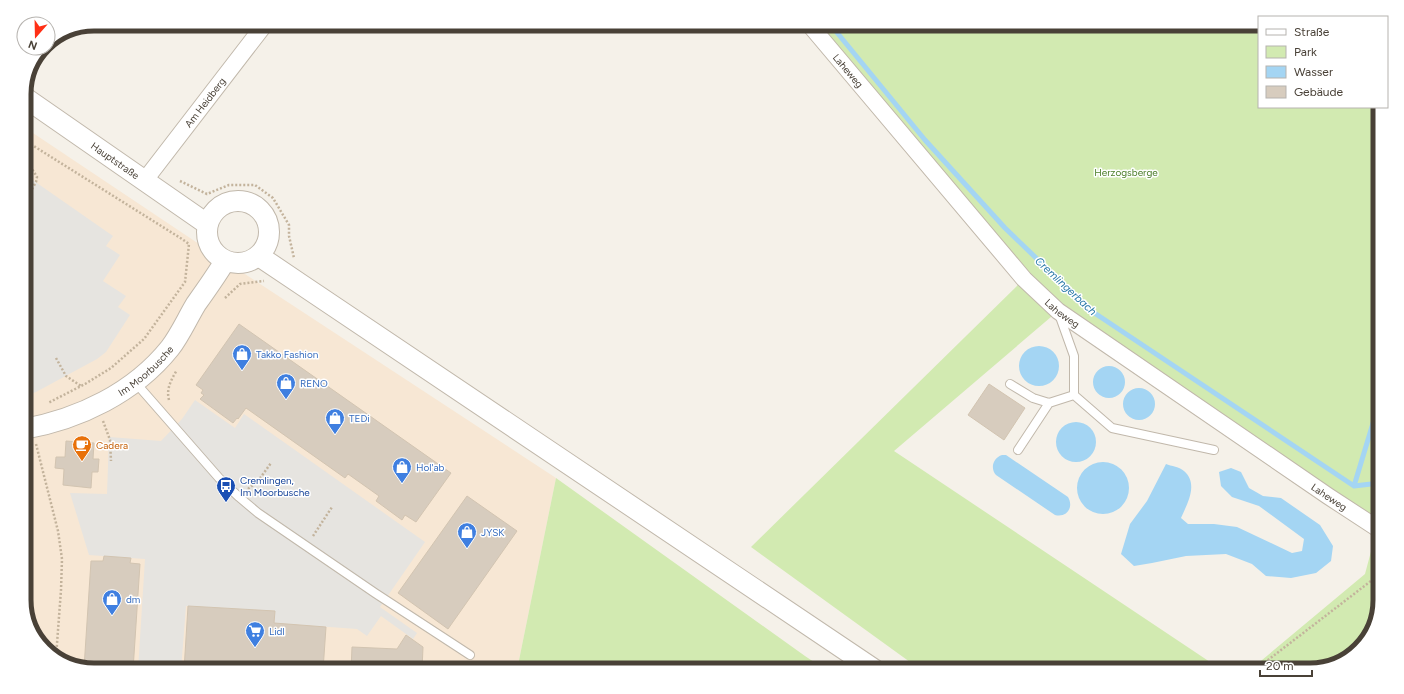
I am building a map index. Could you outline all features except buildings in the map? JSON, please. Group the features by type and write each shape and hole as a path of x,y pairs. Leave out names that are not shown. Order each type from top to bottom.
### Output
{"street":[{"name":"Am Heidberg","path":"145,180 260,31"},
{"name":"Laheweg","path":"815,31 1024,279 1058,311 1373,525"},
{"name":"Hauptstraße","path":"31,102 207,224"},
{"path":"230,202 246,202 254,205 265,217 269,233 265,249 259,256 237,264 225,261 213,252 207,239 207,224 210,216 222,205 230,202"},
{"path":"259,256 865,663"},
{"name":"Im Moorbusche","path":"31,427 74,415 95,407 113,397 150,369 170,348 182,332 196,305 225,261"}],"lane":[{"path":"1058,311 1074,356 1074,395 1112,428 1214,450"},
{"path":"135,381 219,478 258,513 470,655"},
{"path":"1010,384 1033,398 1049,403 1074,395"},
{"path":"1018,450 1049,403"}],"path":[{"path":"31,144 189,244 185,282 144,339 111,368 59,398 41,404"},
{"path":"31,167 37,176 31,191"},
{"path":"220,302 240,284 266,281"},
{"path":"56,358 66,376 80,386"},
{"path":"103,421 110,440 111,461"},
{"path":"31,438 58,531 62,559 57,650"},
{"path":"239,497 258,481 271,463"},
{"path":"306,546 332,507"},
{"path":"1264,663 1373,579"}],"shaded area":[{"path":"31,132 196,242 556,478 518,663 94,663 74,660 59,652 42,635 34,620 31,604"},
{"path":"31,179 113,236 106,246 120,255 103,281 126,296 118,307 130,315 106,352 97,359 31,394"},
{"path":"195,400 235,428 244,414 425,542 380,607 417,633 413,639 381,616 367,636 357,629 274,623 275,611 186,606 182,663 138,663 145,559 89,555 70,493 107,494 109,437 161,441 182,419"}],"green space":[{"name":"Herzogsberge","path":"820,31 1258,31 1258,108 1373,108 1373,526 1058,311 894,451 1212,663 911,663 751,547 1024,279"},
{"path":"556,478 816,663 518,663"},
{"name":"Herzogsberge","path":"1373,544 1372,612 1370,620 1362,635 1351,647 1345,652 1326,661 1310,663 1258,663 1365,574"}],"water":[{"path":"1039,346 1053,352 1059,366 1053,380 1039,386 1025,380 1019,366 1025,352"},
{"path":"1109,366 1120,371 1125,382 1120,393 1109,398 1098,393 1093,382 1098,371"},
{"path":"1139,388 1150,393 1155,404 1150,415 1139,420 1128,415 1123,404 1128,393"},
{"path":"1080,422 1087,425 1093,431 1096,442 1095,450 1087,459 1080,462 1072,462 1065,459 1057,450 1056,438 1059,431 1068,423"},
{"path":"1006,455 1068,497 1070,501 1070,508 1068,511 1063,515 1055,515 996,475 993,469 993,464 996,458"},
{"path":"1103,462 1113,464 1121,470 1127,478 1129,488 1127,498 1121,506 1113,512 1103,514 1093,512 1085,506 1079,498 1077,488 1079,478 1085,470 1093,464"},
{"path":"1166,464 1184,471 1191,482 1189,500 1181,518 1188,524 1214,524 1237,527 1292,553 1302,551 1304,539 1259,506 1232,497 1221,486 1219,472 1231,468 1241,472 1249,488 1263,496 1281,498 1320,525 1333,546 1331,561 1316,573 1291,578 1266,576 1252,564 1226,554 1186,556 1134,566 1121,554 1130,524 1147,501"}],"waterway":[{"name":"Cremlingerbach","path":"836,31 925,140 1005,228 1090,310 1354,486 1373,484"},
{"path":"1354,486 1373,423"}],"place":[{"name":"Takko Fashion","path":"242,371"},
{"name":"RENO","path":"286,400"},
{"name":"TEDi","path":"335,435"},
{"name":"Cadera","path":"82,462"},
{"name":"Hol'ab","path":"402,484"},
{"name":"Cremlingen, Im Moorbusche","path":"226,503"},
{"name":"JYSK","path":"467,549"},
{"name":"dm","path":"112,616"},
{"name":"Lidl","path":"255,648"}]}
